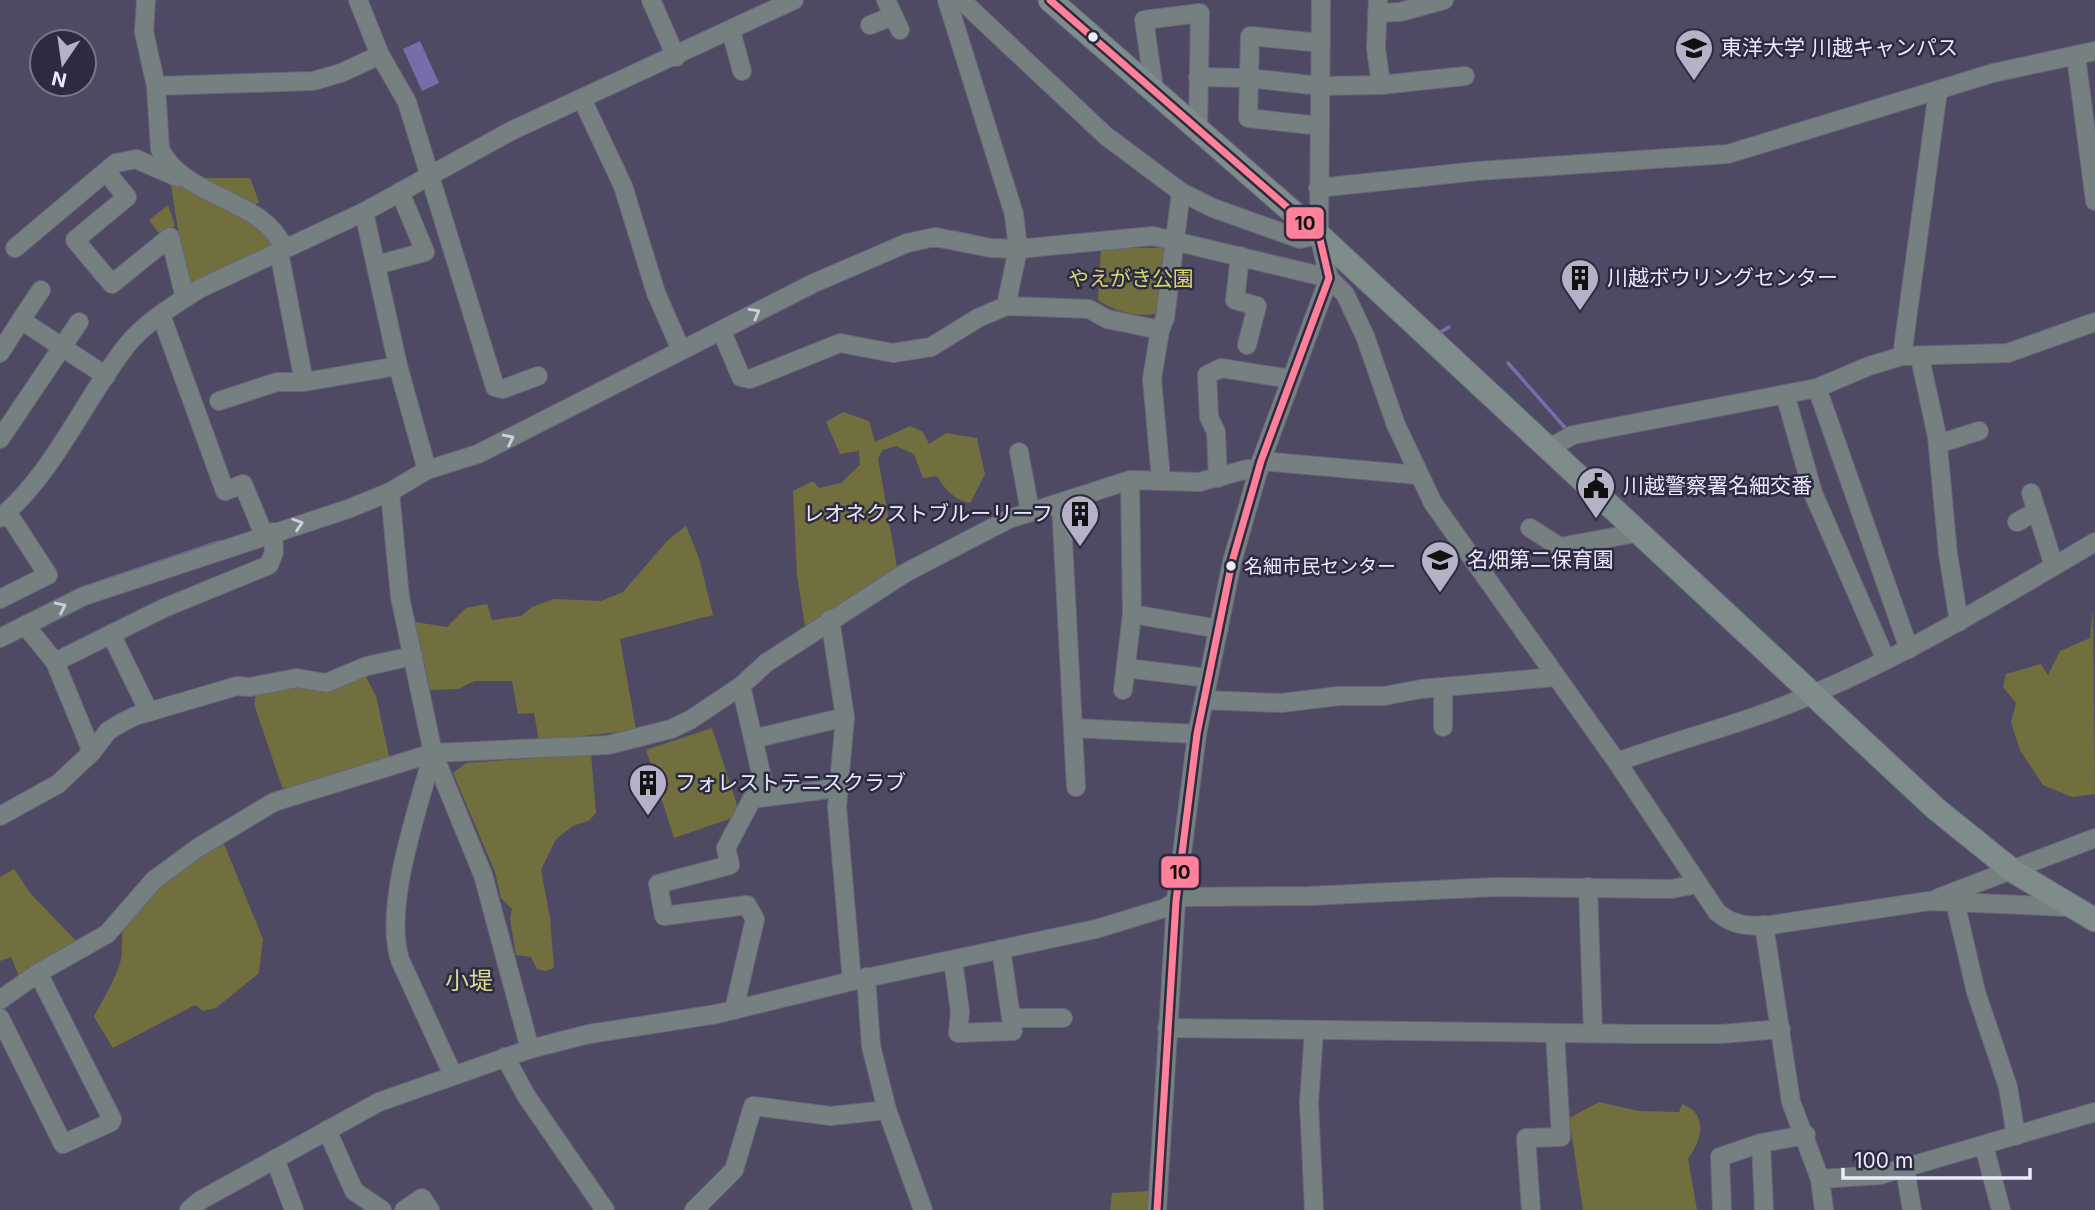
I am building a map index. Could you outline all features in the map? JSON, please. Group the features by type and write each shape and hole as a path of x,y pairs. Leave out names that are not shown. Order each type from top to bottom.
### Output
{"main road":[{"path":"1050,0 1319,235 1550,447 1936,809 2012,872 2068,907 2095,920"}],"street":[{"path":"146,0 144,32 156,86 160,149 164,158 190,183"},
{"path":"358,0 380,55 407,102 495,387 503,389 538,376"},
{"path":"651,0 676,57"},
{"path":"0,599 48,575 4,515 30,490 129,344 161,315 185,298 364,212 511,131 676,57 794,0"},
{"path":"947,0 1014,214 1018,249 1006,306"},
{"path":"961,0 1106,136 1181,192 1213,208 1300,239 1319,235"},
{"path":"1157,1210 1176,901 1197,734 1232,562 1260,466 1329,278 1319,235 1321,0"},
{"path":"1381,85 1376,48 1377,7 1400,12 1444,0"},
{"path":"1154,89 1144,20 1200,13 1198,129"},
{"path":"870,25 893,15"},
{"path":"731,31 742,71"},
{"path":"1320,126 1248,118 1250,36 1321,43"},
{"path":"1318,188 1478,171 1728,154 2030,64 2095,51"},
{"path":"156,86 313,81 341,73 380,55"},
{"path":"2076,56 2095,201"},
{"path":"1198,77 1249,78 1320,86 1381,85 1465,76"},
{"path":"1938,90 1911,357 1938,444 1948,554 1959,622"},
{"path":"582,99 623,186 656,293 681,350"},
{"path":"15,248 116,163 136,159 231,202 280,237 303,382"},
{"path":"106,172 127,197 75,240 112,284 170,237 185,298"},
{"path":"376,265 425,252 400,192"},
{"path":"1161,479 1152,379 1160,330 1165,318 1181,192"},
{"path":"364,212 398,366 427,470"},
{"path":"0,638 84,596 390,492 427,470 478,454 814,283 907,243 935,237 991,248 1018,249 1176,235 1240,256 1329,278 1345,294 1365,336 1418,475 1433,503 1617,762 1698,884 1726,920 1763,925 1929,901 2068,907"},
{"path":"1240,256 1235,300 1257,306 1247,345"},
{"path":"0,353 41,290"},
{"path":"722,332 741,377 750,379 840,342 893,353 931,347 978,318 1006,306 1089,309 1107,319 1160,330"},
{"path":"55,662 197,593 269,565 274,552 243,484 225,491 161,315"},
{"path":"21,320 106,376"},
{"path":"0,439 79,321"},
{"path":"1550,447 1573,435 1817,388 1869,366 1911,357 2008,353 2095,322"},
{"path":"219,401 277,382 303,382 398,366"},
{"path":"1218,478 1216,432 1209,417 1207,375 1221,368 1291,379"},
{"path":"1817,388 1909,649"},
{"path":"1785,394 1813,493 1886,660"},
{"path":"1938,444 1979,431"},
{"path":"1019,452 1030,511"},
{"path":"0,1000 38,973 107,934 154,880 249,814 298,794 433,753 608,745 662,732 690,720 741,686 766,663 830,619 969,537 1030,511 1060,504 1130,480 1199,482 1260,466 1418,475"},
{"path":"1123,690 1132,614 1130,480"},
{"path":"390,492 400,597 433,753 483,875 530,1049"},
{"path":"2031,493 2054,566"},
{"path":"1060,504 1076,787"},
{"path":"2017,522 2037,511"},
{"path":"1530,528 1560,547 1641,532"},
{"path":"1617,762 1758,716 1815,694 1959,622 2095,542"},
{"path":"1132,614 1219,629"},
{"path":"830,619 845,717 837,788 859,979 871,1046 887,1110 923,1210"},
{"path":"25,625 55,662 92,752"},
{"path":"111,634 149,712"},
{"path":"0,816 58,783 92,752 108,731 149,712 237,686 250,687 297,678 326,683 366,666 413,656"},
{"path":"1126,668 1208,678"},
{"path":"1204,700 1281,703 1339,696 1384,696 1443,687 1555,677"},
{"path":"741,686 766,795"},
{"path":"1443,687 1443,727"},
{"path":"753,740 845,717"},
{"path":"1073,728 1197,734"},
{"path":"433,753 403,871 395,917 395,941 400,960 453,1075"},
{"path":"734,1010 755,919 747,905 664,916 657,884 730,865 726,848 752,799 766,795 837,788"},
{"path":"1929,901 2012,872 2095,838"},
{"path":"189,1210 379,1102 530,1049 589,1034 734,1010 859,979 1096,929 1165,908 1183,897 1321,896 1495,887 1671,889 1698,884"},
{"path":"1588,887 1593,1033"},
{"path":"1955,902 1976,992 2008,1087 2016,1136"},
{"path":"1763,925 1791,1102 1806,1135 1820,1179 1824,1210"},
{"path":"953,960 960,1013 958,1033 1013,1031 1001,949"},
{"path":"0,1018 63,1144 111,1122 101,1096 38,973"},
{"path":"1012,1018 1063,1018"},
{"path":"1167,1028 1721,1034 1781,1029"},
{"path":"1314,1031 1309,1102 1314,1210"},
{"path":"1531,1210 1526,1138 1561,1137 1555,1033"},
{"path":"505,1057 527,1097 605,1210"},
{"path":"694,1210 734,1170 753,1106 831,1116 887,1110"},
{"path":"1820,1179 1870,1176 1905,1169 2095,1112"},
{"path":"327,1130 354,1191 382,1210"},
{"path":"1722,1210 1720,1157 1761,1143 1806,1135"},
{"path":"1761,1143 1764,1210"},
{"path":"1984,1146 2001,1210"},
{"path":"275,1159 294,1210"},
{"path":"1905,1169 1912,1210"},
{"path":"404,1210 422,1198 430,1210"}],"green space":[{"path":"193,178 250,178 259,202 251,207"},
{"path":"170,179 251,219 274,244 187,286"},
{"path":"168,205 175,225 161,236 149,220"},
{"name":"やえがき公園","path":"1101,248 1167,248 1162,312 1146,315 1128,313 1098,300"},
{"path":"843,412 869,421 875,442 910,426 923,432 929,444 946,433 977,438 985,474 970,503 965,502 951,494 937,476 923,478 914,454 896,446 883,450 878,458 898,573 805,626 797,576 793,491 813,481 819,488 841,483 860,465 859,451 840,454 826,422"},
{"path":"686,526 699,558 713,615 620,639 636,730 539,741 534,713 518,714 512,681 475,681 458,689 430,690 415,622 447,627 466,608 487,604 492,620 521,616 532,607 554,599 601,601 623,592 667,541"},
{"path":"2093,609 2095,794 2072,797 2043,785 2020,750 2011,722 2016,703 2003,687 2006,674 2041,664 2048,675 2060,651 2090,638"},
{"path":"366,677 376,696 389,756 382,762 289,791 282,787 254,704 256,695 276,686 326,688"},
{"path":"712,728 739,811 735,817 674,838 646,750"},
{"path":"591,754 596,813 590,820 573,826 556,839 541,870 550,918 554,968 546,971 537,969 531,957 516,955 510,919 512,909 501,898 495,872 453,773 466,763"},
{"path":"224,844 263,939 259,973 216,1008 203,1011 195,1005 113,1048 94,1017 120,963 124,925 153,891 185,865"},
{"path":"14,869 31,894 79,944 19,976 11,957 0,961 0,877"},
{"path":"1599,1102 1639,1111 1679,1112 1682,1104 1691,1108 1700,1128 1697,1144 1688,1158 1697,1210 1583,1210 1569,1118"},
{"path":"1151,1191 1150,1210 1110,1210 1112,1193"}],"shaded area":[{"path":"420,41 439,83 422,91 403,49"}],"waterway":[{"path":"953,232 973,236"},
{"path":"1436,335 1449,327"},
{"path":"1508,363 1567,430"},
{"path":"103,581 219,542"}],"transit line":[{"name":"10","path":"1050,0 1319,235 1329,278 1261,461 1232,562 1197,734 1176,901 1157,1210"}],"place":[{"name":"東洋大学 川越キャンパス","path":"1694,82"},
{"name":"川越ボウリングセンター","path":"1580,312"},
{"name":"川越警察署名細交番","path":"1596,520"},
{"name":"レオネクストブルーリーフ","path":"1080,548"},
{"name":"名細市民センター","path":"1231,566"},
{"name":"名畑第二保育園","path":"1440,594"},
{"name":"フォレストテニスクラブ","path":"648,817"}],"district":[{"name":"小堤","path":"469,981"}]}
